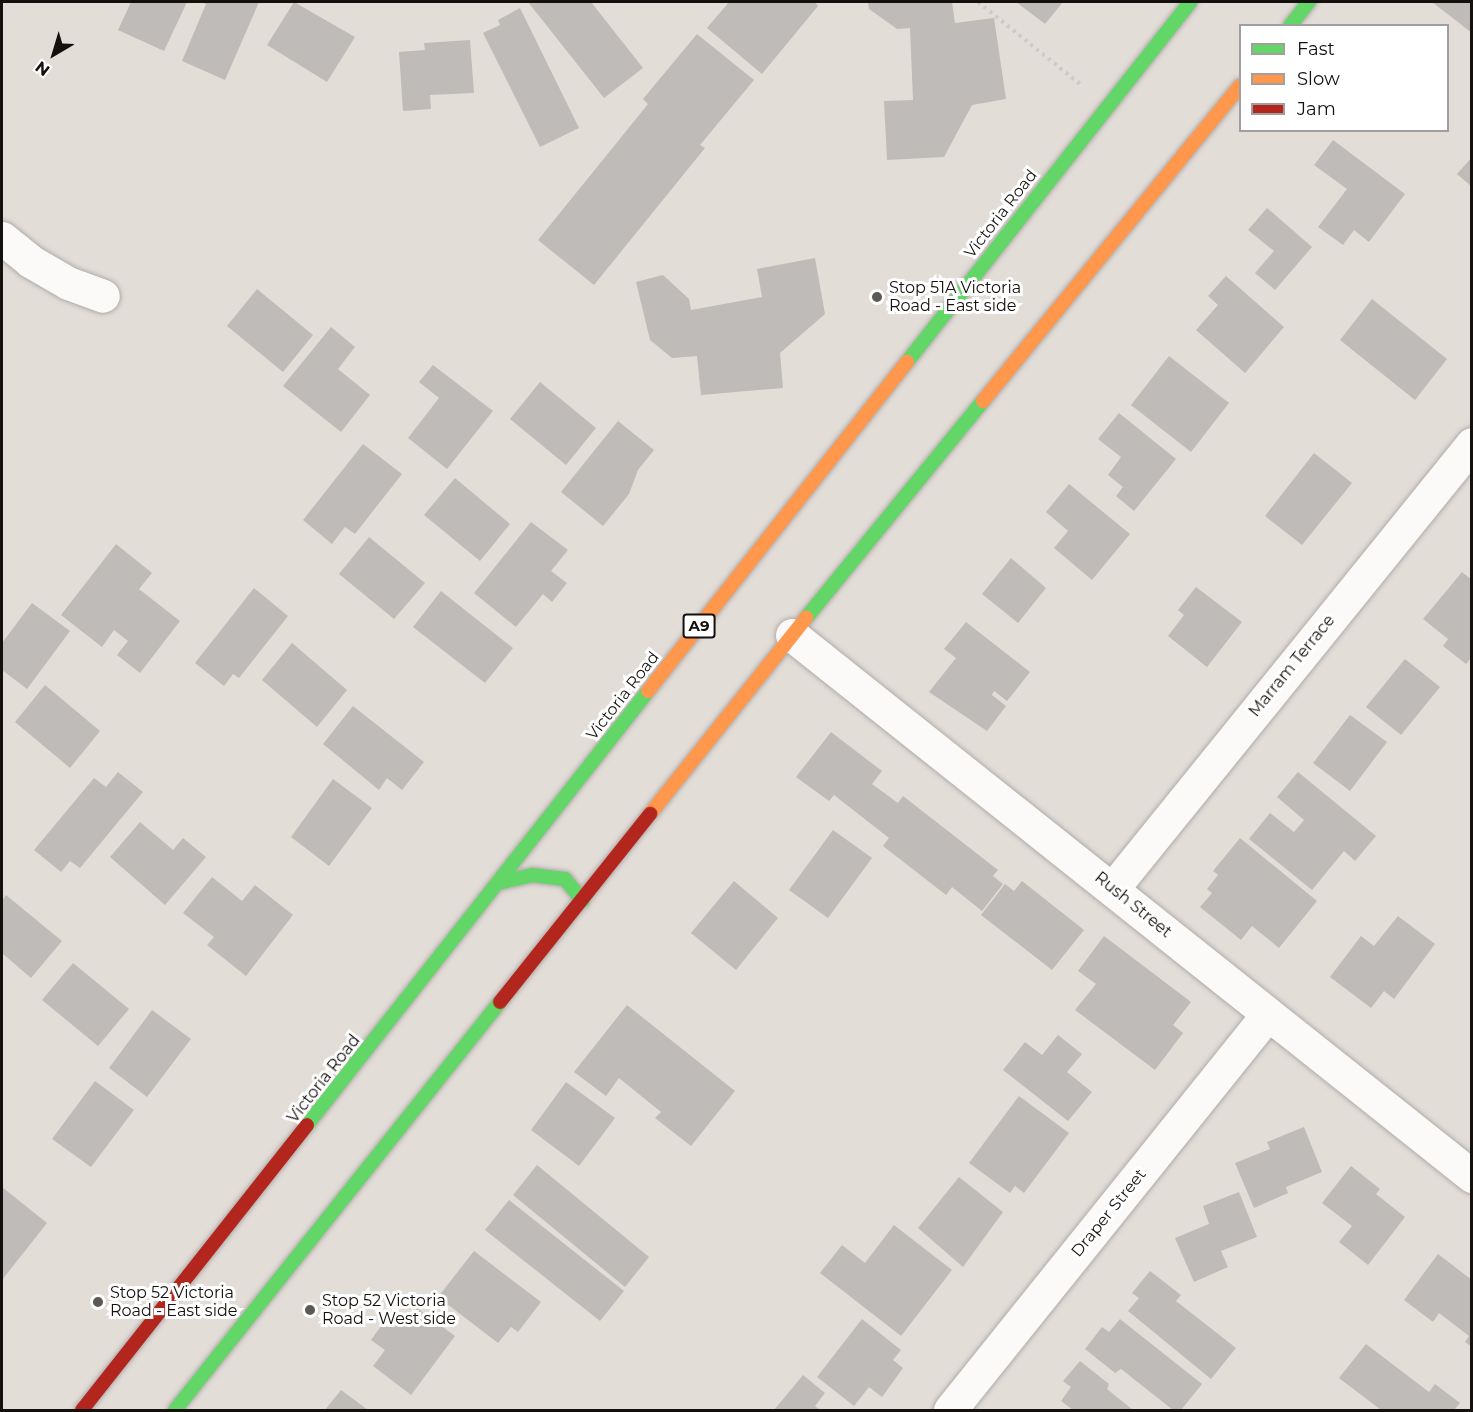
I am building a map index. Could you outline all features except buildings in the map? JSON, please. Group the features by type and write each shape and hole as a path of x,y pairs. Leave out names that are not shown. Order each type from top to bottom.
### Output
{"highway":[{"name":"Victoria Road","path":"82,1410 1190,2"},
{"path":"1292,24 1309,2"},
{"path":"175,1410 792,636 1239,87"},
{"path":"498,883 532,874 565,879 583,901"}],"street":[{"path":"2,238 30,261 68,283 103,296"},
{"name":"Marram Terrace","path":"1113,888 1472,444"},
{"name":"Rush Street","path":"792,636 1113,888 1267,1015 1472,1176"},
{"name":"Draper Street","path":"950,1410 1267,1015"}],"path":[{"path":"978,2 1106,106"}],"traffic: fast":[{"path":"907,362 1190,2"},
{"path":"1292,24 1309,2"},
{"path":"806,618 983,401"},
{"path":"307,1125 648,691"},
{"path":"498,883 532,875 565,879 583,901"},
{"path":"175,1410 500,1002"}],"traffic: slow":[{"path":"983,401 1239,87"},
{"path":"648,691 907,362"},
{"path":"650,814 806,618"}],"traffic: jam":[{"path":"500,1002 650,814"},
{"path":"82,1410 307,1125"}],"place":[{"name":"Stop 51A Victoria Road - East side","path":"877,297"},
{"name":"Stop 52 Victoria Road - East side","path":"98,1302"},
{"name":"Stop 52 Victoria Road - West side","path":"310,1310"}]}
